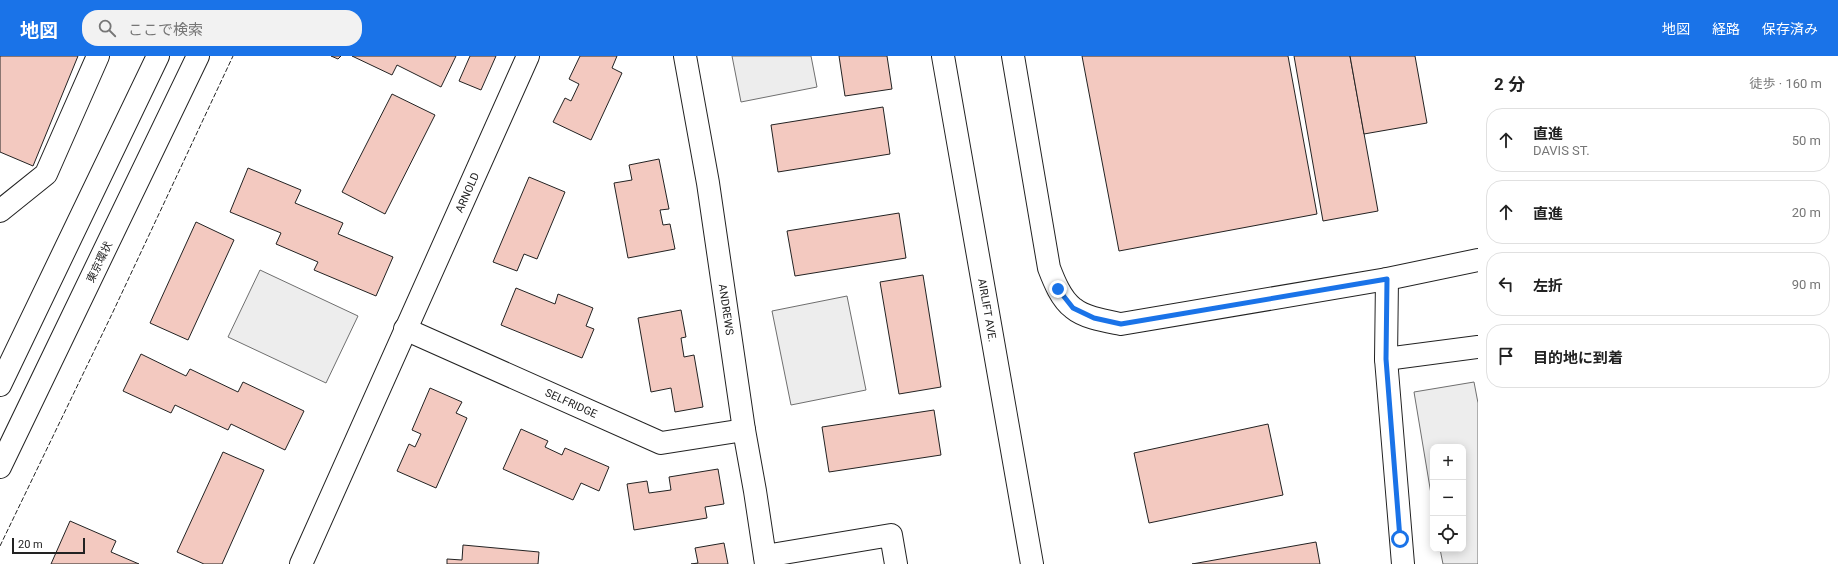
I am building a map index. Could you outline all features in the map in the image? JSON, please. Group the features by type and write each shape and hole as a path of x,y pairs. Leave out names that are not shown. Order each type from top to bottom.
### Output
{"main road":[{"path":"0,211 46,174 98,56"},
{"path":"0,383 158,56"},
{"name":"東京環状","path":"0,467 198,56"},
{"name":"ARNOLD","path":"301,564 528,56"},
{"name":"ANDREWS","path":"685,56 708,183 744,430 765,560"},
{"name":"AIRLIFT AVE.","path":"943,56 1032,564"},
{"path":"1013,56 1049,268 1058,289 1073,308 1094,318 1121,324 1387,279 1478,260"},
{"path":"1387,279 1386,359 1403,564"},
{"name":"SELFRIDGE","path":"405,329 661,443 744,430"},
{"path":"1386,359 1478,347"},
{"path":"765,560 891,535 896,564"}],"shaded area":[{"path":"732,56 811,56 817,87 741,102"},
{"path":"260,270 358,316 326,383 228,337"},
{"path":"847,296 866,390 791,405 772,311"},
{"path":"1474,382 1478,403 1478,564 1443,564 1441,552 1466,552 1466,444 1430,444 1430,488 1414,392"}],"building":[{"path":"0,56 78,56 33,166 0,152"},
{"path":"331,56 341,56 338,59"},
{"path":"352,56 456,56 441,87 397,65 392,75"},
{"path":"470,56 496,56 481,90 459,81"},
{"path":"580,56 617,56 612,68 622,73 591,140 553,122 565,98 571,101 579,84 569,79"},
{"path":"839,56 887,56 892,89 845,96"},
{"path":"1082,56 1288,56 1317,214 1119,251"},
{"path":"1294,56 1350,56 1378,211 1323,221"},
{"path":"1350,56 1415,56 1427,123 1364,134"},
{"path":"392,94 435,115 385,214 342,192"},
{"path":"883,107 890,154 778,172 771,125"},
{"path":"659,159 669,209 660,210 663,225 670,224 675,249 628,258 614,183 632,180 629,165"},
{"path":"248,168 301,190 295,203 343,223 338,234 393,257 376,296 314,270 318,262 276,244 281,233 230,212"},
{"path":"529,177 565,192 537,259 524,254 517,271 493,262"},
{"path":"899,213 906,258 795,276 787,231"},
{"path":"196,222 234,240 188,340 150,323"},
{"path":"923,275 941,387 899,394 880,282"},
{"path":"516,288 555,304 558,294 593,308 586,326 594,329 582,358 501,325"},
{"path":"681,310 686,337 681,338 684,357 694,355 703,407 675,412 671,388 651,392 638,318"},
{"path":"141,354 186,376 190,369 238,392 243,382 304,411 285,450 231,424 228,430 175,405 171,413 123,391"},
{"path":"430,388 462,402 456,413 467,418 436,488 397,471 409,444 415,447 421,434 412,430"},
{"path":"934,410 941,455 829,472 822,427"},
{"path":"1268,424 1283,495 1149,523 1134,453"},
{"path":"521,429 548,441 545,447 562,455 565,448 609,467 599,491 581,483 573,500 503,469"},
{"path":"223,452 264,470 222,564 204,564 177,552"},
{"path":"718,469 724,504 705,507 707,518 634,530 627,484 647,481 649,493 671,490 669,477"},
{"path":"70,521 116,541 111,552 139,564 51,564"},
{"path":"1316,542 1320,564 1192,564"},
{"path":"724,543 728,564 691,564 698,563 695,548"},
{"path":"463,545 539,552 538,564 447,564 447,559 462,560"}],"fence":[{"path":"0,546 112,314 233,56"}],"route":[{"path":"1058,289 1073,308 1094,318 1121,324 1387,279 1386,359 1400,539"}]}
